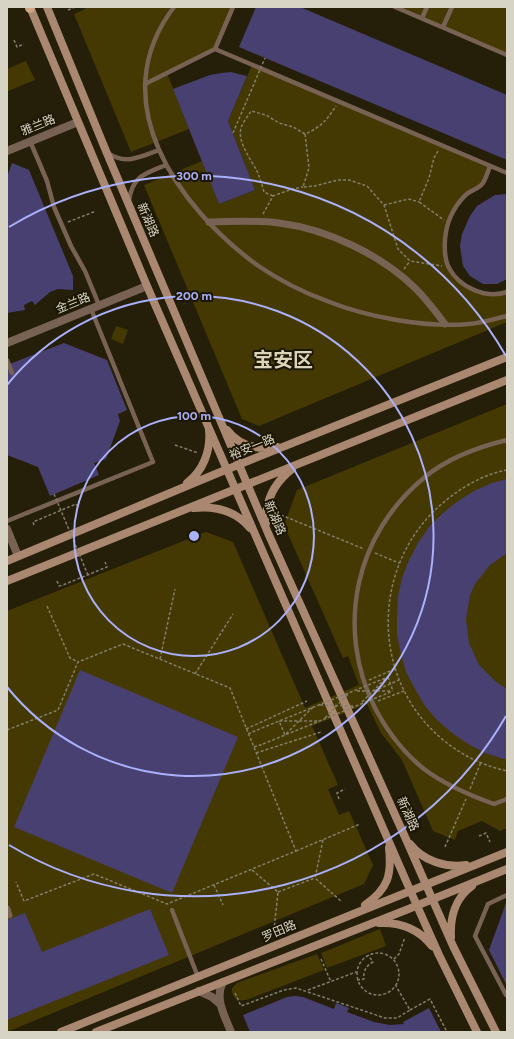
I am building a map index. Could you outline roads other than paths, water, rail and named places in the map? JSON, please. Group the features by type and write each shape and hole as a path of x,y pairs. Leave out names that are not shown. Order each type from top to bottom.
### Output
{"main road":[{"name":"新湖路","path":"30,7 147,286 410,890 439,955 477,1032"},
{"name":"新湖路","path":"47,7 106,151 268,533 406,838 453,946 496,1032"},
{"path":"124,232 128,236 133,237 138,234 139,228"},
{"name":"裕安一路","path":"7,561 227,469 507,357"},
{"path":"7,581 507,380"},
{"path":"220,420 236,439 248,445 264,448 290,445"},
{"path":"173,492 190,481 202,465 209,446 208,426"},
{"path":"268,533 266,514 269,497 278,482 296,465"},
{"path":"183,510 202,508 223,510 246,523 257,539"},
{"path":"268,564 268,559 273,556 277,556 281,560"},
{"path":"406,838 414,849 434,862 458,866 477,864"},
{"path":"355,912 373,899 386,883 391,865 389,841"},
{"name":"罗田路","path":"61,1032 355,912 507,852"},
{"path":"99,1031 507,869"},
{"path":"453,946 450,928 455,907 468,889 481,880"},
{"path":"372,923 394,924 416,930 439,955"}],"street":[{"name":"雅兰路","path":"7,150 78,122"},
{"path":"209,222 259,221 280,223 302,227 351,244 376,258 416,289 446,324"},
{"name":"金兰路","path":"7,343 147,286"},
{"path":"7,529 18,556"},
{"path":"223,982 219,992 220,1004 231,1032"},
{"path":"199,991 210,996 220,1004"}],"lane":[{"path":"174,7 155,38 150,55 145,84 148,119 166,165 183,191 209,222 233,246 258,265 302,291 327,302 375,316 398,320 446,324 468,324 507,316"},
{"path":"145,84 215,49 233,7"},
{"path":"395,7 507,55"},
{"path":"422,18 427,7"},
{"path":"443,27 452,7"},
{"path":"215,49 507,173"},
{"path":"7,521 153,462 95,307 84,271 70,246 30,141"},
{"path":"106,151 114,156 128,160 136,159 159,150"},
{"path":"129,205 133,187 140,177 166,165"},
{"path":"490,166 483,185 468,194 455,208 448,223 446,232 446,259 449,268 458,280 473,290 495,294 507,292"},
{"path":"7,360 12,373"},
{"path":"507,440 482,446 452,459 426,476 402,498 383,523 362,568 357,588 354,623 357,658 364,682 383,723 404,751 424,769 448,785 468,795 494,804 507,799"},
{"path":"506,995 476,936 488,904 507,895"},
{"path":"172,910 198,977"}],"district":[{"name":"宝安区","path":"283,360"}]}
